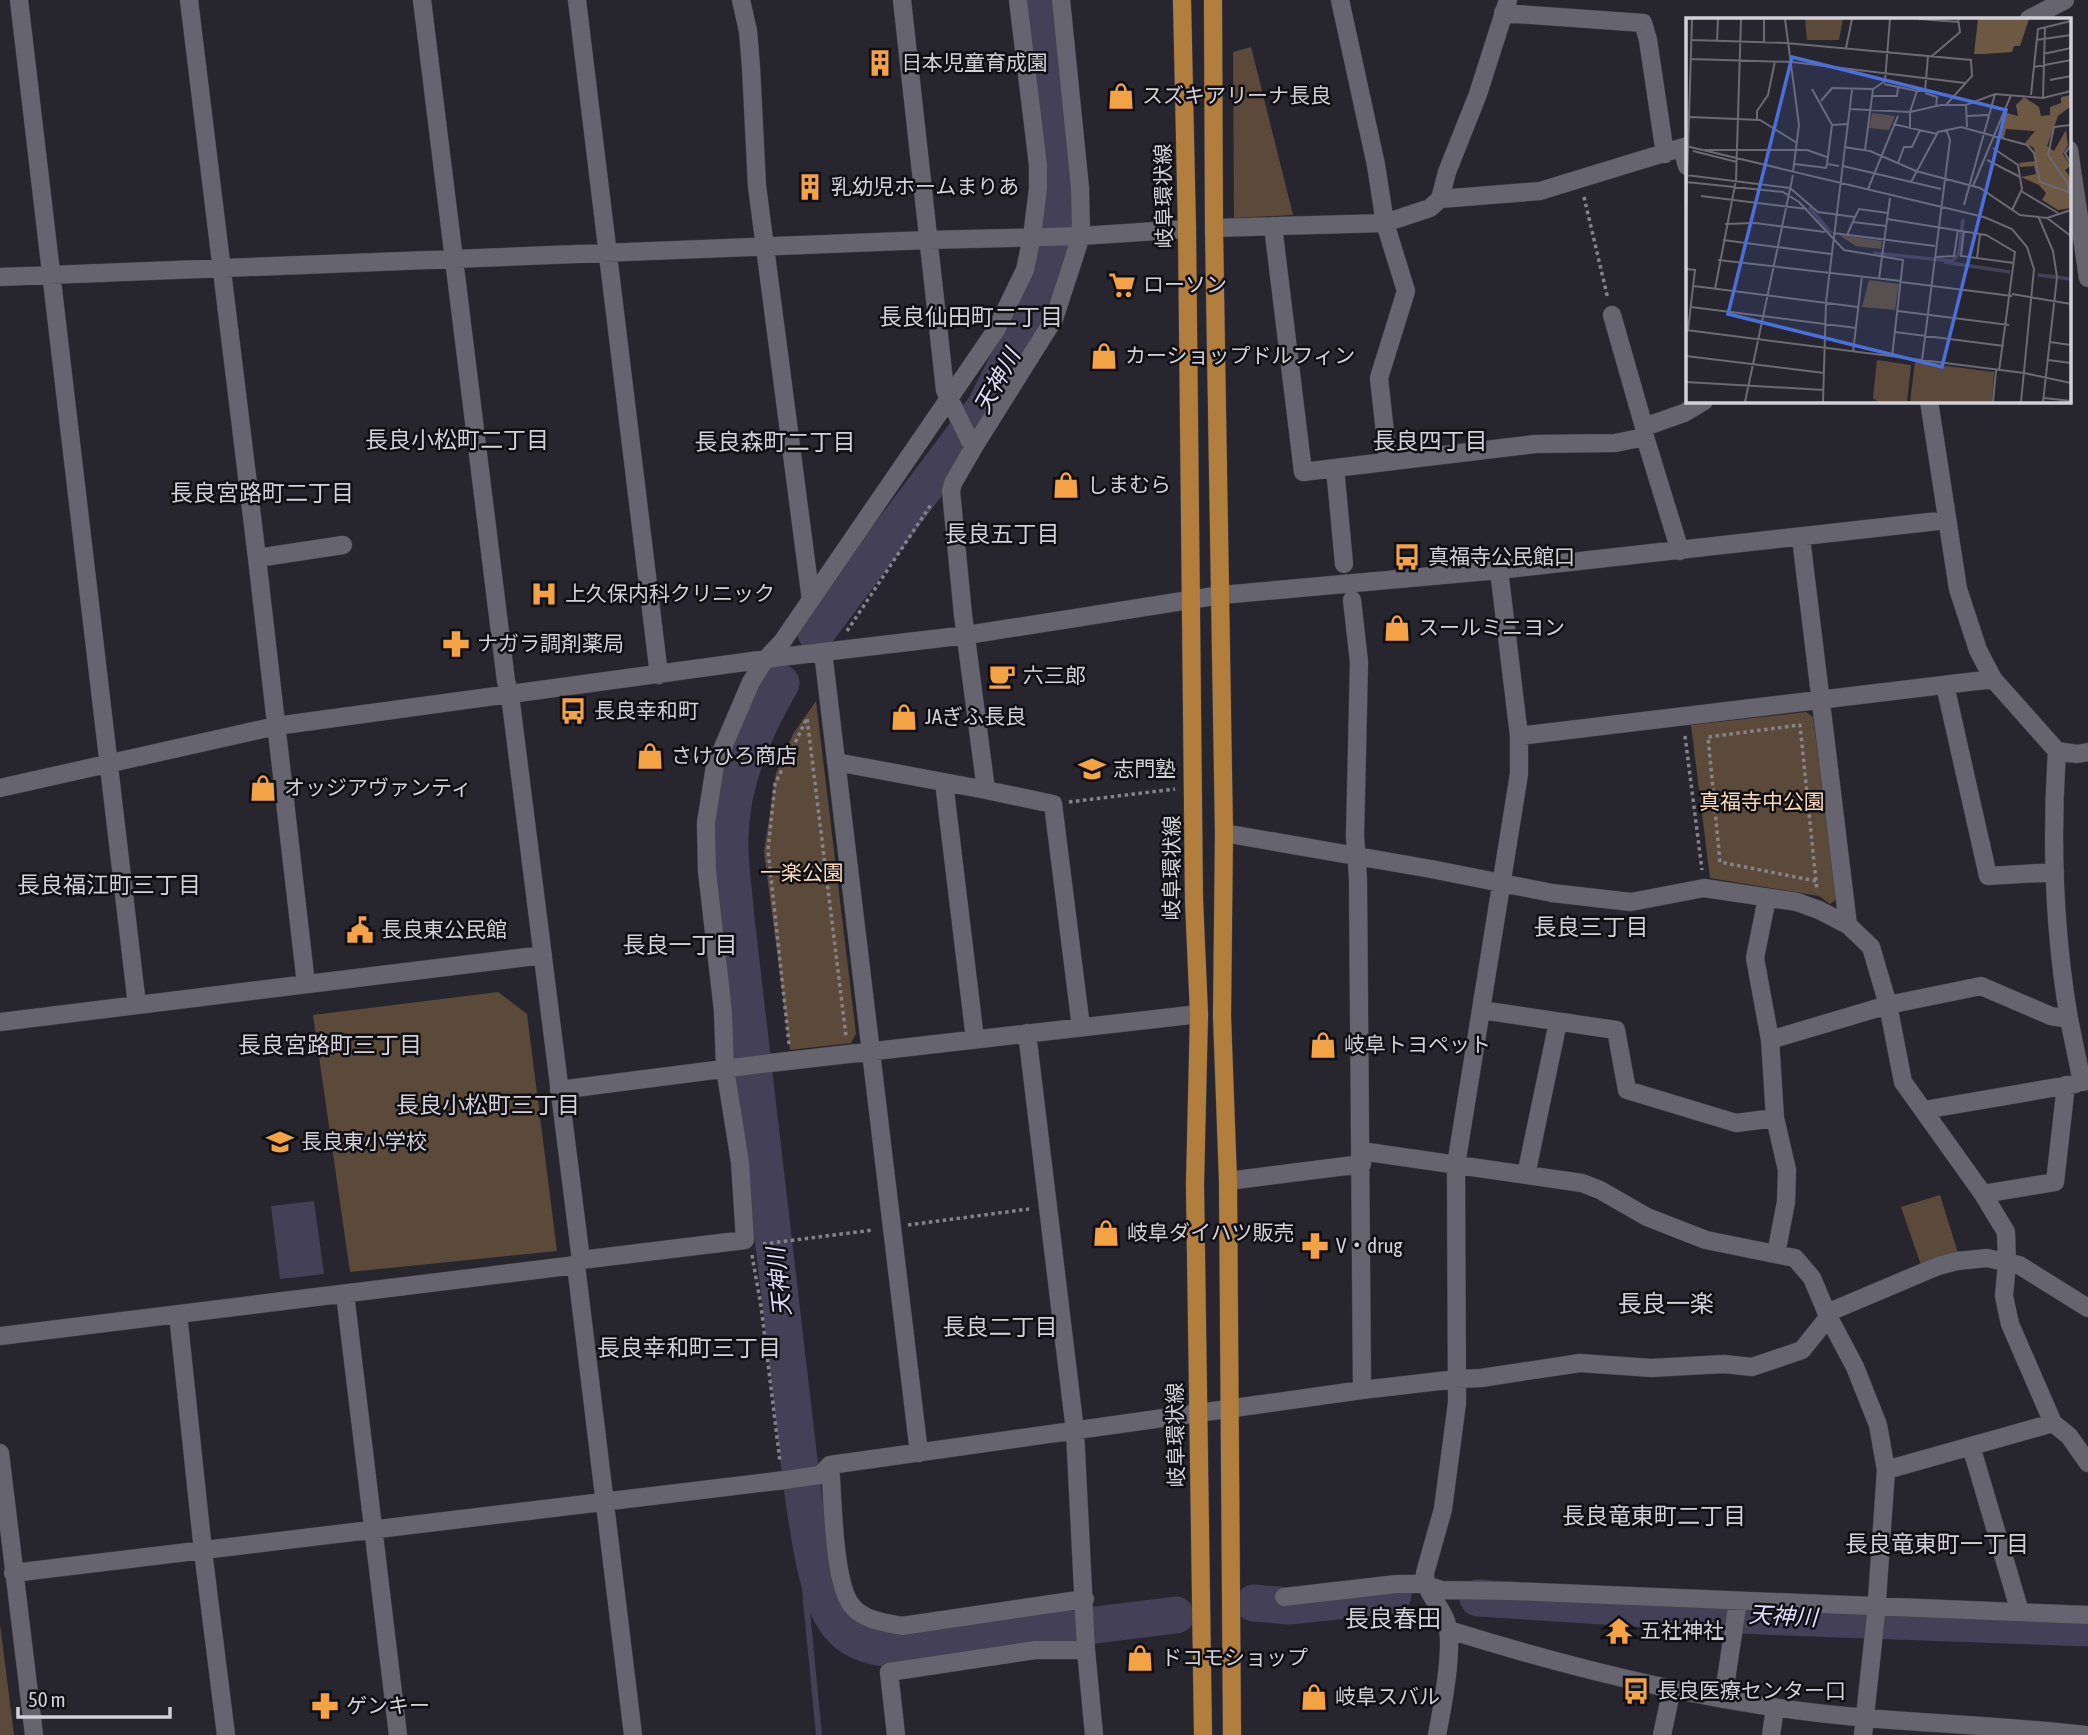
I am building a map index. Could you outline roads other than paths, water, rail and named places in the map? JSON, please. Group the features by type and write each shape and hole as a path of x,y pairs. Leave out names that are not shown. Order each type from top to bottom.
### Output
{"main road":[{"name":"岐阜環状線","path":"1182,0 1194,900 1199,1014 1195,1185 1203,1735"},
{"path":"1213,0 1224,833 1222,1016 1228,1181 1232,1735"}],"street":[{"path":"19,0 137,1005"},
{"path":"189,0 306,984"},
{"path":"422,0 506,681 543,955 633,1735"},
{"path":"577,0 659,675"},
{"path":"741,0 748,31 757,186 811,600"},
{"path":"902,0 945,390 972,443"},
{"path":"0,1336 345,1294 745,1240 740,1162 707,871 706,823 715,766 751,682 773,659 811,600 950,403 996,330 1024,270 1036,237 1038,164 1018,0"},
{"path":"986,790 951,491 972,443 1054,319 1077,236 1080,188 1060,0"},
{"path":"1339,0 1376,165 1385,223 1406,291 1379,378 1388,460"},
{"path":"1214,228 1385,223 1430,208 1440,199 1447,172 1478,94 1506,7 1643,23 1678,149 1540,191 1440,199"},
{"path":"2031,18 2053,7"},
{"path":"2070,157 2088,278"},
{"path":"1273,226 1303,472 1535,444 1615,443 1645,432 1702,402"},
{"path":"0,277 1077,236 1187,229"},
{"path":"1612,315 1680,551"},
{"path":"1929,402 1958,589 1978,650 1993,679 2057,751 2077,754 2088,752"},
{"path":"1335,468 1345,564"},
{"path":"0,788 276,726 967,635 1221,595 1499,570 1947,520"},
{"path":"1801,538 1848,925"},
{"path":"257,558 343,545"},
{"path":"1437,1735 1446,1686 1448,1630 1446,1620 1424,1584 1449,1474 1457,1379 1456,1165 1519,774 1519,736 1499,570"},
{"path":"1352,600 1359,662 1354,836 1362,1158 1362,1390"},
{"path":"822,652 919,1453"},
{"path":"1519,736 1993,679"},
{"path":"1945,685 1988,876 2055,872"},
{"path":"1983,1194 2055,1182 2079,1083 2059,961 2055,872 2057,751"},
{"path":"836,762 1053,804 1081,1027"},
{"path":"944,782 975,1039"},
{"path":"1224,833 1431,869 1552,894 1630,902 1704,888 1797,902 1848,925 1871,947 1888,1005 1903,1082 1983,1194 2006,1232 2004,1296 2010,1324 2053,1423 2069,1436 2088,1463"},
{"path":"1767,898 1755,958 1770,1040 1775,1118 1787,1170 1786,1202 1776,1254"},
{"path":"0,1022 543,955"},
{"path":"1770,1040 1888,1005 1981,986 2051,1016 2069,1019"},
{"path":"1481,1010 1616,1030 1627,1090 1736,1123 1775,1118"},
{"path":"559,1090 730,1067 1199,1014"},
{"path":"1526,1175 1558,1022"},
{"path":"1027,1033 1075,1431 1094,1735"},
{"path":"1924,1110 2079,1083"},
{"path":"1228,1181 1362,1158 1456,1165 1582,1183 1600,1190 1647,1217 1706,1240 1795,1258 1812,1278 1828,1317 1855,1367 1878,1425 1886,1470 1876,1615 1864,1726"},
{"path":"13,1573 784,1480 919,1453 1362,1390 1481,1378 1580,1363 1651,1368 1724,1364 1752,1367 1802,1350 1834,1310 1938,1266 1957,1261 1987,1258 2019,1265 2088,1308"},
{"path":"345,1294 398,1735"},
{"path":"178,1314 226,1735"},
{"path":"1886,1470 2053,1423"},
{"path":"1971,1446 2020,1612"},
{"path":"0,1453 13,1573 8,1590 34,1735"},
{"path":"825,1470 841,1582 852,1606 876,1621 902,1626 1085,1605"},
{"path":"1284,1598 1397,1584 1424,1584 1441,1590 1736,1610 1876,1615 2020,1612 2088,1615"},
{"path":"1723,1699 1736,1610"},
{"path":"1448,1630 1533,1656 1723,1699 1864,1726 2085,1735"},
{"path":"896,1735 889,1672 1087,1644"},
{"path":"1662,1735 1672,1688"},
{"path":"1771,1735 1775,1708"}],"waterway":[{"name":"天神川","path":"816,633 985,407 1044,291 1060,191 1055,118 1041,0"},
{"name":"天神川","path":"781,683 753,738 739,776 731,816 730,857 802,1486 808,1530 827,1606 842,1629 853,1638 866,1644 901,1649 1176,1615"},
{"path":"813,1556 803,1570 819,1735"},
{"name":"天神川","path":"1254,1603 1289,1606 1393,1595"},
{"name":"天神川","path":"1478,1598 1760,1616 2088,1628"}],"place":[{"name":"日本児童育成園","path":"880,63"},
{"name":"スズキアリーナ長良","path":"1121,96"},
{"name":"乳幼児ホームまりあ","path":"810,187"},
{"name":"ローソン","path":"1122,285"},
{"name":"カーショップドルフィン","path":"1104,356"},
{"name":"しまむら","path":"1066,485"},
{"name":"真福寺公民館口","path":"1407,557"},
{"name":"上久保内科クリニック","path":"544,594"},
{"name":"スールミニヨン","path":"1397,628"},
{"name":"ナガラ調剤薬局","path":"456,644"},
{"name":"六三郎","path":"1002,676"},
{"name":"長良幸和町","path":"573,711"},
{"name":"JAぎふ長良","path":"904,717"},
{"name":"さけひろ商店","path":"650,756"},
{"name":"志門塾","path":"1092,769"},
{"name":"オッジアヴァンティ","path":"263,788"},
{"name":"長良東公民館","path":"360,930"},
{"name":"岐阜トヨペット","path":"1323,1045"},
{"name":"長良東小学校","path":"280,1142"},
{"name":"岐阜ダイハツ販売","path":"1106,1233"},
{"name":"V・drug","path":"1315,1246"},
{"name":"五社神社","path":"1619,1631"},
{"name":"ドコモショップ","path":"1140,1658"},
{"name":"長良医療センター口","path":"1636,1691"},
{"name":"岐阜スバル","path":"1314,1697"},
{"name":"ゲンキー","path":"325,1706"}],"district":[{"name":"長良仙田町二丁目","path":"971,317"},
{"name":"長良小松町二丁目","path":"457,440"},
{"name":"長良四丁目","path":"1430,441"},
{"name":"長良森町二丁目","path":"775,442"},
{"name":"長良宮路町二丁目","path":"262,493"},
{"name":"長良五丁目","path":"1002,534"},
{"name":"長良福江町三丁目","path":"109,885"},
{"name":"長良三丁目","path":"1591,927"},
{"name":"長良一丁目","path":"680,945"},
{"name":"長良宮路町三丁目","path":"330,1045"},
{"name":"長良小松町三丁目","path":"488,1105"},
{"name":"長良一楽","path":"1666,1304"},
{"name":"長良二丁目","path":"1000,1327"},
{"name":"長良幸和町三丁目","path":"689,1348"},
{"name":"長良竜東町二丁目","path":"1654,1516"},
{"name":"長良竜東町一丁目","path":"1937,1544"},
{"name":"長良春田","path":"1393,1619"}],"park label":[{"name":"真福寺中公園","path":"1762,802"},
{"name":"一楽公園","path":"802,873"}]}
